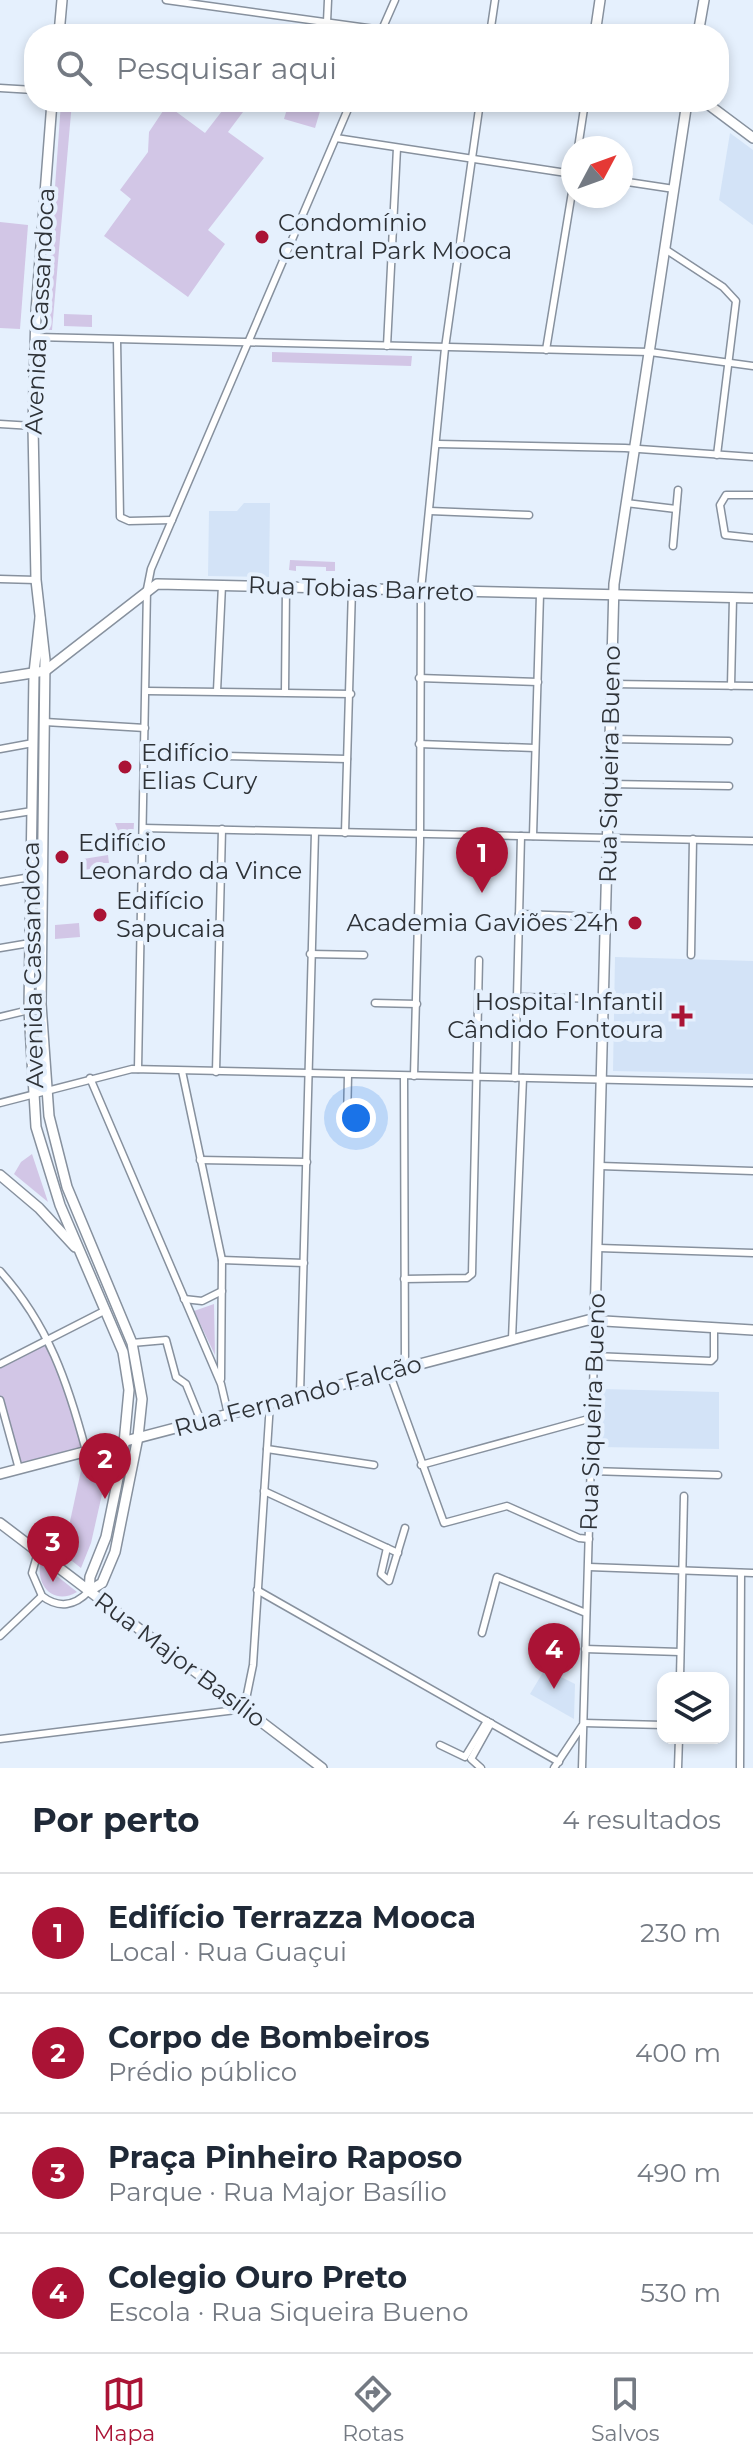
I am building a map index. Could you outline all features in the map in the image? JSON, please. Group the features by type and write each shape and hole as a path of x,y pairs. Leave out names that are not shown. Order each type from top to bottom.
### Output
{"main road":[{"path":"60,24 62,0"},
{"path":"596,24 600,0"},
{"path":"700,24 704,0"},
{"name":"Avenida Cassandoca","path":"51,112 33,426 36,580 45,671 41,1004 51,1134 67,1187 132,1343 142,1399 129,1488 110,1568 102,1583 89,1591"},
{"name":"Rua Siqueira Bueno","path":"595,1320 614,596 686,112"},
{"path":"718,112 753,138"},
{"name":"Rua Tobias Barreto","path":"147,589 170,583 753,598"},
{"path":"0,678 45,671 147,589"},
{"name":"Avenida Cassandoca","path":"40,615 34,673 29,1010 36,1127 43,1156 127,1370 125,1441 103,1548 90,1577 89,1591"},
{"path":"31,877 43,875"},
{"path":"0,1175 47,1215 82,1257"},
{"name":"Rua Fernando Falcão","path":"0,1474 512,1339 595,1320 753,1330"},
{"path":"116,1486 129,1488"},
{"path":"113,1504 125,1506"},
{"name":"Rua Major Basílio","path":"0,1523 322,1768"}],"street":[{"path":"166,0 338,24"},
{"path":"327,22 328,0"},
{"path":"384,24 395,0"},
{"path":"491,24 495,0"},
{"path":"0,88 24,89"},
{"path":"138,1069 147,589 151,569 347,112"},
{"path":"414,1076 420,834 421,590 438,444 445,348 479,112"},
{"path":"580,136 583,112"},
{"path":"336,138 561,172"},
{"path":"387,346 397,148"},
{"path":"633,183 674,189"},
{"path":"546,350 569,208"},
{"path":"665,249 733,295 737,310 717,455"},
{"path":"36,337 650,352 753,366"},
{"path":"117,340 120,515 129,521 172,520"},
{"path":"0,424 33,426"},
{"path":"438,444 635,449 753,457"},
{"path":"673,546 678,490"},
{"path":"753,495 726,495 722,498 722,529 725,535 753,538"},
{"path":"626,503 676,509"},
{"path":"430,511 529,515"},
{"path":"0,579 36,580"},
{"path":"217,691 222,585"},
{"path":"285,692 286,586"},
{"path":"345,833 352,588"},
{"path":"533,836 540,594"},
{"path":"731,686 733,598"},
{"path":"419,678 538,682"},
{"path":"612,684 753,686"},
{"path":"147,691 351,694"},
{"path":"45,722 145,728"},
{"path":"610,739 729,741"},
{"path":"0,749 33,743"},
{"path":"419,744 535,748"},
{"path":"145,754 347,759"},
{"path":"609,784 729,786"},
{"path":"0,816 32,811"},
{"path":"143,828 753,841"},
{"path":"216,1072 222,829"},
{"path":"300,1395 315,832"},
{"path":"512,1339 521,836"},
{"path":"691,955 693,839"},
{"path":"0,882 31,877"},
{"path":"519,914 607,917"},
{"path":"0,948 30,943"},
{"path":"310,954 364,955"},
{"path":"404,1279 467,1278 472,1274 479,960"},
{"path":"517,997 605,999"},
{"path":"375,1003 417,1004"},
{"path":"0,1017 29,1010"},
{"path":"0,1103 90,1078 138,1069 753,1083"},
{"path":"182,1071 222,1260 221,1384"},
{"path":"348,1075 347,1122 358,1128"},
{"path":"404,1076 405,1368"},
{"path":"90,1078 221,1384 228,1414"},
{"path":"200,1160 307,1162"},
{"path":"600,1166 753,1171"},
{"path":"599,1248 753,1253"},
{"path":"222,1260 304,1263"},
{"path":"0,1271 26,1300 49,1339 86,1451"},
{"path":"184,1299 202,1301 222,1291"},
{"path":"0,1364 106,1310"},
{"name":"Rua Siqueira Bueno","path":"582,1768 595,1320"},
{"path":"594,1356 711,1361 714,1358 714,1327"},
{"path":"132,1343 166,1340 176,1377 186,1384 201,1421"},
{"path":"389,1372 441,1520 450,1523 507,1506 589,1539"},
{"path":"0,1400 19,1469"},
{"path":"0,1739 244,1709 253,1665 270,1403"},
{"path":"421,1465 592,1418"},
{"path":"267,1449 374,1465"},
{"path":"591,1471 718,1475"},
{"path":"264,1491 398,1553"},
{"path":"680,1672 684,1496"},
{"path":"387,1548 381,1574 389,1581 405,1528"},
{"path":"38,1552 32,1573 42,1596 53,1603 70,1604 89,1591"},
{"path":"589,1567 753,1573"},
{"path":"740,1768 741,1573"},
{"path":"482,1633 497,1577 586,1613"},
{"path":"257,1590 489,1722 556,1765 584,1723 657,1725"},
{"path":"0,1636 42,1596"},
{"path":"585,1649 680,1652"},
{"path":"440,1745 465,1757 489,1722"},
{"path":"481,1768 471,1759 489,1722"},
{"path":"678,1768 679,1744"},
{"path":"567,1749 583,1756"}],"shaded area":[{"path":"60,112 71,112 52,330 45,330"},
{"path":"162,112 176,112 205,133 221,112 243,112 228,132 264,158 208,230 225,244 188,297 104,236 131,199 120,190 148,152 149,132"},
{"path":"286,112 320,112 315,128 284,119"},
{"path":"730,133 753,150 753,225 719,200"},
{"path":"0,222 28,225 20,329 0,328"},
{"path":"64,314 92,315 92,327 64,326"},
{"path":"272,352 412,356 411,366 272,362"},
{"path":"244,503 270,503 269,577 208,576 209,511 237,511"},
{"path":"290,560 335,562 335,571 326,571 326,567 296,566 296,571 289,570"},
{"path":"41,692 37,975 34,975 38,693"},
{"path":"115,823 134,823 133,841 123,843"},
{"path":"108,855 109,863 79,871 83,859"},
{"path":"79,923 80,937 55,939 55,925"},
{"name":"Hospital Infantil Cândido Fontoura","path":"615,957 753,961 753,1074 613,1071"},
{"path":"32,1154 48,1202 14,1174 21,1162"},
{"path":"214,1304 215,1355 194,1311"},
{"path":"50,1341 86,1451 19,1469 0,1409 0,1364"},
{"path":"602,1389 719,1392 719,1449 600,1447"},
{"path":"110,1459 91,1543 81,1568 63,1554 82,1466"},
{"path":"40,1565 77,1592 62,1596 49,1592 41,1581"},
{"path":"545,1669 575,1684 574,1719 530,1694"}],"place":[{"name":"Condomínio Central Park Mooca","path":"262,237"},
{"name":"Edifício Elias Cury","path":"125,767"},
{"name":"Edifício Leonardo da Vince","path":"62,857"},
{"name":"Edifício Terrazza Mooca","path":"482,893"},
{"name":"Edifício Sapucaia","path":"100,915"},
{"name":"Academia Gaviões 24h","path":"635,923"},
{"name":"Hospital Infantil Cândido Fontoura","path":"682,1016"},
{"name":"Corpo de Bombeiros","path":"105,1499"},
{"name":"Praça Pinheiro Raposo","path":"53,1582"},
{"name":"Colegio Ouro Preto","path":"554,1689"}]}
